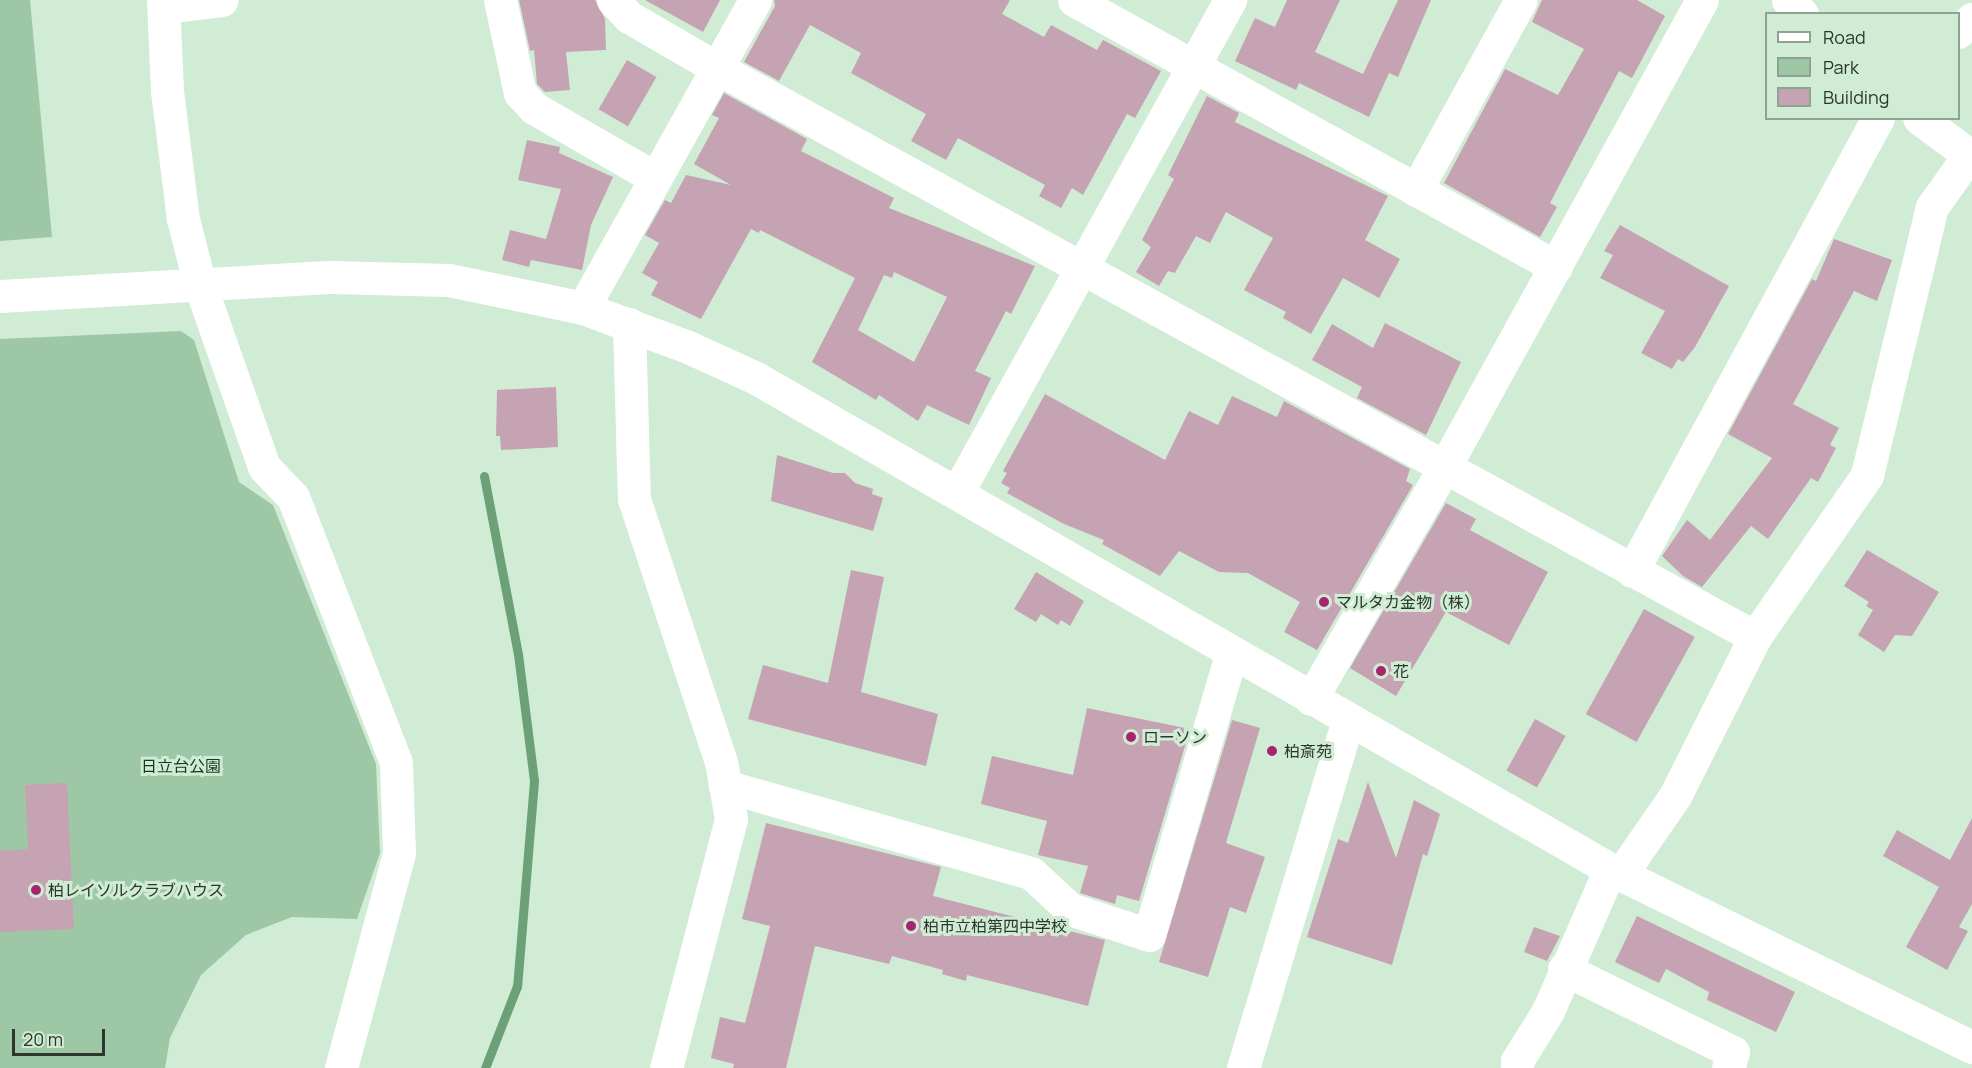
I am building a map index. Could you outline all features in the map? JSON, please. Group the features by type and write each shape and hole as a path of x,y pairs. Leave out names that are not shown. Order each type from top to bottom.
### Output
{"street":[{"path":"222,0 164,3 167,91 183,219 200,285 264,466 293,497 396,763 399,853 341,1068"},
{"path":"501,0 520,93 534,108 655,178"},
{"path":"613,0 629,17 717,68 1755,638"},
{"path":"583,308 755,0"},
{"path":"1074,0 1556,267"},
{"path":"957,492 1230,0"},
{"path":"1416,190 1521,0"},
{"path":"1311,699 1444,468 1702,0"},
{"path":"1788,0 1801,12"},
{"path":"1960,31 1972,19"},
{"path":"1632,571 1877,120"},
{"path":"1516,1066 1548,1011 1564,969 1616,872 1675,796 1755,638 1867,475 1932,207 1969,155 1922,120"},
{"path":"0,296 332,277 449,280 583,308 628,324 756,378 957,492 1311,699 1616,872 1972,1047"},
{"path":"628,324 634,499 721,762 731,819 666,1068"},
{"path":"725,786 1030,873 1070,909 1149,935 1232,652"},
{"path":"1243,1068 1348,720"},
{"path":"1564,969 1733,1052 1728,1068"},
{"path":"1965,1068 1972,1055"}],"green space":[{"path":"0,0 30,0 52,237 0,241"},
{"name":"日立台公園","path":"181,331 194,340 239,482 273,505 376,764 380,853 357,919 292,917 246,935 201,975 170,1038 165,1068 0,1068 0,339"}],"building":[{"path":"519,0 595,0 605,19 606,50 566,52 570,90 545,92 537,84 534,50 530,51"},
{"path":"645,0 720,0 703,32"},
{"path":"774,0 1010,0 1002,14 1044,37 1051,25 1097,50 1103,40 1161,71 1135,118 1127,114 1083,195 1072,188 1061,208 1039,196 1045,185 958,138 946,160 911,141 926,114 851,73 861,53 810,25 779,81 744,62 775,6"},
{"path":"1287,0 1340,0 1315,52 1363,74 1398,0 1431,0 1398,77 1389,73 1369,117 1299,83 1296,90 1235,61 1255,18 1275,27"},
{"path":"1542,0 1637,0 1665,16 1632,78 1619,71 1550,203 1557,207 1540,237 1444,183 1505,69 1558,95 1584,49 1532,22"},
{"path":"627,60 656,77 628,126 598,109"},
{"path":"724,93 807,139 801,151 894,198 889,208 1035,266 1011,314 1006,311 975,371 991,378 969,425 927,405 918,421 879,395 876,400 812,362 855,278 760,230 759,233 751,229 701,319 651,295 658,282 642,273 659,243 645,235 665,200 671,203 686,175 731,185 694,164 719,118 712,115","holes":["894,272 947,297 914,362 858,330 884,275 892,278"]},
{"path":"1207,96 1239,113 1235,122 1388,196 1365,240 1400,259 1379,298 1343,278 1311,334 1283,318 1286,312 1244,290 1273,238 1226,212 1210,243 1196,236 1175,273 1168,271 1159,286 1136,272 1151,247 1142,240 1174,179 1168,175"},
{"path":"527,140 560,147 559,153 613,177 591,225 582,270 531,260 529,267 502,260 510,230 546,239 561,189 518,180"},
{"path":"1620,225 1729,286 1695,347 1683,362 1678,359 1672,369 1641,353 1665,311 1600,278 1613,255 1604,251"},
{"path":"1834,239 1892,260 1877,301 1854,291 1793,404 1839,428 1830,445 1836,448 1818,482 1811,478 1768,539 1751,526 1702,587 1683,576 1662,556 1687,520 1710,540 1772,458 1728,434 1812,279 1816,281"},
{"path":"1385,323 1461,362 1426,435 1357,398 1362,387 1312,360 1332,324 1373,348"},
{"path":"556,387 558,447 501,450 500,436 496,436 497,390"},
{"path":"1045,394 1165,460 1189,411 1218,425 1232,396 1277,417 1284,401 1410,469 1406,481 1413,485 1317,650 1284,632 1300,602 1248,573 1219,572 1179,551 1160,576 1102,544 1104,540 1064,524 1007,493 1010,488 1001,483 1007,473 1003,471"},
{"path":"777,455 833,473 845,473 855,483 873,489 872,494 883,498 873,531 771,501"},
{"path":"1446,503 1476,519 1470,530 1548,572 1509,645 1446,612 1396,696 1350,668"},
{"path":"1867,550 1939,592 1912,636 1895,635 1884,652 1858,635 1873,610 1866,606 1869,602 1844,586"},
{"path":"851,570 884,577 861,692 938,714 926,766 748,719 763,665 828,683"},
{"path":"1036,572 1084,601 1070,626 1061,620 1058,625 1041,614 1036,622 1014,609"},
{"path":"1644,609 1695,637 1637,742 1586,714"},
{"path":"1087,708 1190,729 1139,901 1117,895 1115,904 1080,893 1088,866 1038,855 1047,821 981,804 992,756 1073,775"},
{"path":"1535,719 1566,736 1537,788 1506,771"},
{"path":"1232,720 1260,728 1226,843 1265,857 1246,913 1230,907 1208,977 1159,962"},
{"path":"1368,782 1396,858 1414,800 1440,814 1427,856 1423,854 1392,965 1307,937 1338,839 1348,843"},
{"name":"柏レイソルクラブハウス","path":"67,783 74,929 0,932 0,851 28,849 25,785"},
{"path":"1972,818 1972,904 1959,927 1968,931 1947,970 1906,947 1939,887 1883,856 1897,830 1950,860"},
{"path":"766,823 941,867 933,896 1105,940 1088,1006 967,975 966,981 942,974 943,970 892,956 889,964 815,946 786,1068 733,1068 734,1064 711,1058 720,1017 745,1023 770,926 742,919"},
{"path":"1637,916 1795,992 1776,1032 1707,1000 1709,992 1666,969 1659,983 1615,962"},
{"path":"1534,927 1560,936 1547,961 1524,952"}],"waterway":[{"path":"484,476 518,654 534,781 517,986 485,1068"}],"place":[{"name":"マルタカ金物（株）","path":"1324,602"},
{"name":"花","path":"1381,671"},
{"name":"ローソン","path":"1131,737"},
{"name":"柏斎苑","path":"1272,751"},
{"name":"柏レイソルクラブハウス","path":"36,890"},
{"name":"柏市立柏第四中学校","path":"911,926"}]}
